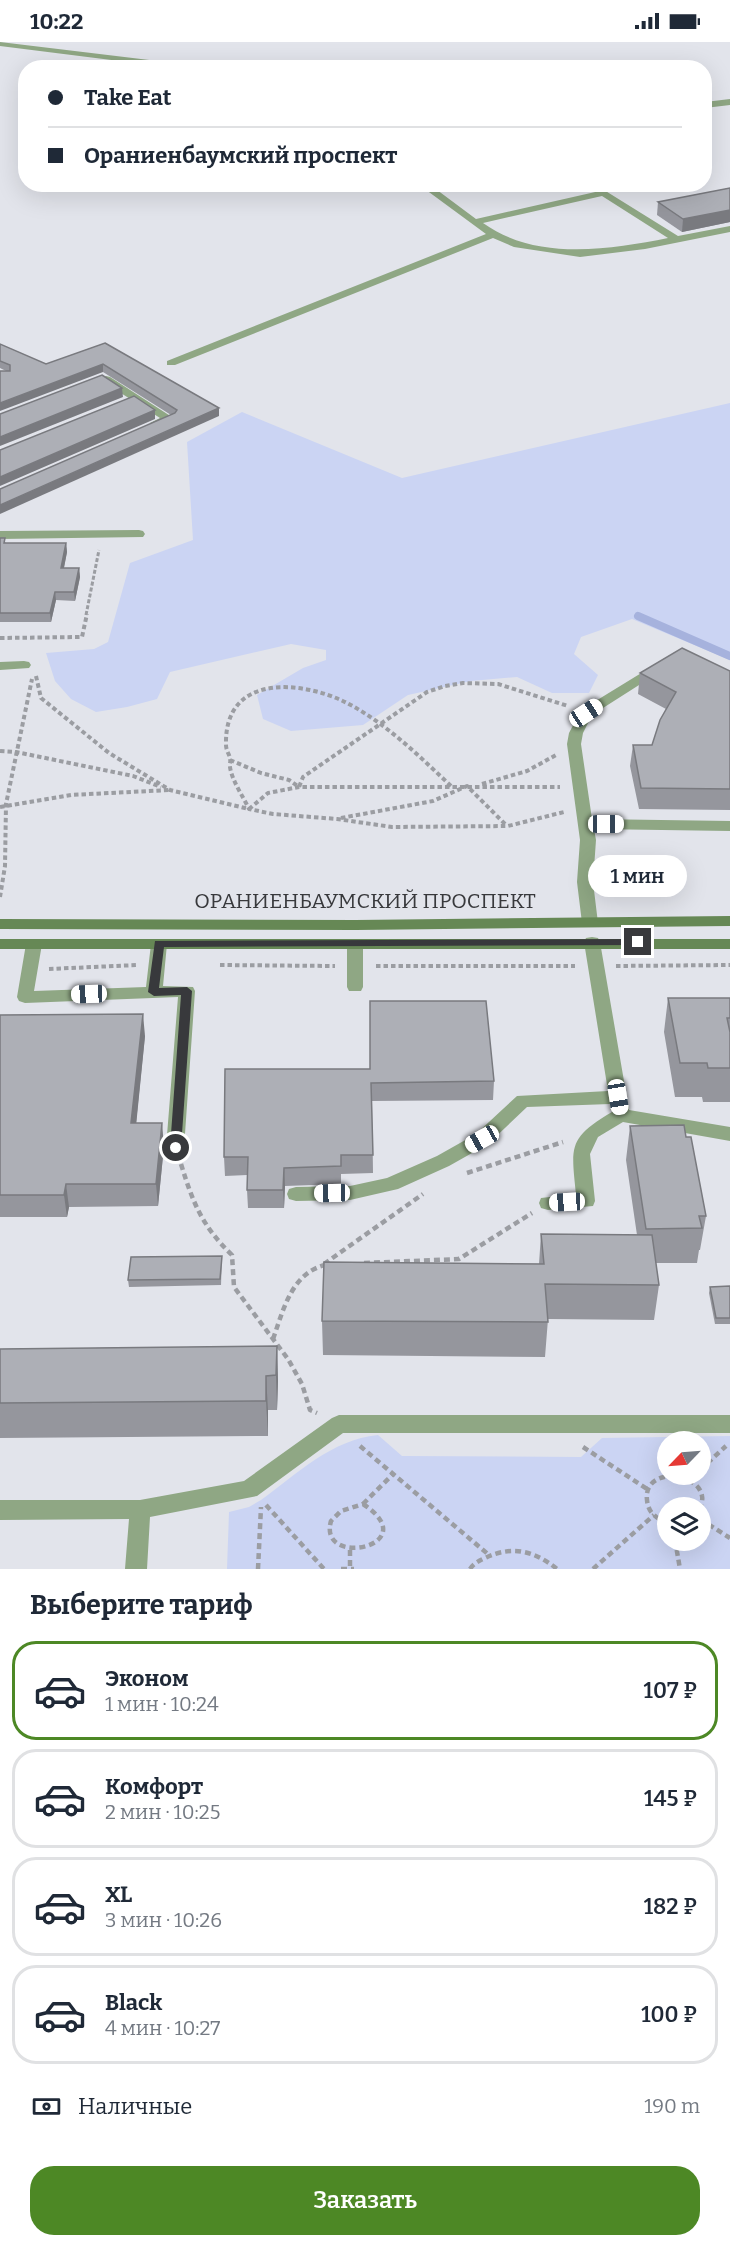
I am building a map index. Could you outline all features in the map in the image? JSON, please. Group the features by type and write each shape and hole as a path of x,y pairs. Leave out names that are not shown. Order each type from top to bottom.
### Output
{"main road":[{"name":"ОРАНИЕНБАУМСКИЙ ПРОСПЕКТ","path":"0,924 356,925 730,921"},
{"path":"590,922 592,942"},
{"path":"159,944 161,923"},
{"path":"355,944 356,925"},
{"name":"ОРАНИЕНБАУМСКИЙ ПРОСПЕКТ","path":"0,944 592,942 730,944"}],"lane":[{"path":"0,44 133,60"},
{"path":"712,104 730,102"},
{"path":"433,192 493,235 514,244 580,254 677,240 730,229"},
{"path":"474,222 604,193 677,240"},
{"path":"171,363 493,235"},
{"path":"93,381 104,377 130,400 169,419 148,428"},
{"path":"0,535 139,534"},
{"path":"590,922 585,882 588,840 574,744 576,733 586,713 666,661"},
{"path":"0,666 24,665"},
{"path":"586,824 730,826"},
{"path":"592,942 620,1106"},
{"path":"34,944 24,997 187,991 176,1148"},
{"path":"154,992 159,944"},
{"path":"355,944 355,987"},
{"path":"296,1194 350,1193 391,1184 443,1161 482,1139 523,1101 620,1106 730,1134"},
{"path":"548,1203 586,1201 581,1154 591,1133 620,1106"},
{"path":"0,1510 140,1509 249,1489 346,1432 730,1424"},
{"path":"136,1569 140,1509"}],"path":[{"path":"0,638 82,637 102,534"},
{"path":"0,897 5,866 6,804 34,666 41,698 109,753 170,790"},
{"path":"299,787 303,777 427,692 444,685 467,681 516,687 586,713"},
{"path":"249,809 230,769 226,747 231,713 243,698 264,688 296,685 310,688 346,703 382,724 451,787"},
{"path":"476,786 527,771 574,744"},
{"path":"0,751 16,752 133,776 170,790 273,814 337,819 392,827 508,826 583,807"},
{"path":"230,760 261,774 289,780 299,787"},
{"path":"337,819 433,801 466,786"},
{"path":"466,786 508,826"},
{"path":"249,809 268,793 299,787 579,787"},
{"path":"0,807 6,804 71,795 170,790"},
{"path":"463,1174 591,1133"},
{"path":"176,1148 196,1214 208,1233 232,1255 234,1287 288,1359 302,1384 310,1410 346,1432 489,1555"},
{"path":"323,1264 433,1187"},
{"path":"357,1263 459,1259 548,1203"},
{"path":"273,1339 295,1283 319,1264 335,1264"},
{"path":"276,1359 288,1359"},
{"path":"711,1460 730,1442"},
{"path":"580,1446 647,1489"},
{"path":"363,1504 394,1473"},
{"path":"657,1479 647,1489 645,1497 647,1507 657,1517"},
{"path":"258,1569 261,1500 324,1569"},
{"path":"363,1504 374,1509 382,1519 384,1530 380,1541 370,1549 358,1552 350,1550 335,1542 330,1531 332,1520 339,1510 350,1505 363,1504"},
{"path":"593,1569 654,1515"},
{"path":"711,1526 730,1538"},
{"path":"470,1569 472,1565 494,1552 521,1549 546,1558 557,1569"},
{"path":"341,1569 351,1569 350,1550"},
{"path":"677,1551 680,1569"}],"shaded area":[{"path":"730,403 730,660 632,619 581,637 574,654 598,675 589,693 552,693 517,677 471,681 408,695 363,725 291,731 263,719 257,695 303,668 326,660 326,650 291,644 170,672 157,699 96,712 71,699 55,681 46,653 94,649 108,642 130,563 193,540 187,442 242,412 402,478"},
{"path":"378,1435 402,1456 581,1457 602,1438 657,1437 657,1485 711,1485 711,1436 730,1436 730,1569 227,1569 229,1512 249,1507 261,1500 316,1459 345,1443"}],"building":[{"path":"730,188 730,210 683,219 658,202 712,192"},
{"path":"105,343 219,408 0,505 0,489 175,413 177,410 103,364 0,403 0,371 10,371 10,365 0,361 0,344 46,364"},
{"path":"102,375 122,388 0,437 0,414"},
{"path":"134,396 155,410 0,477 0,450"},
{"path":"0,538 5,538 4,543 66,543 61,568 79,568 74,592 55,592 50,613 0,613"},
{"path":"682,648 730,671 730,789 641,788 633,745 652,745 660,720 676,692 640,673"},
{"path":"668,998 730,998 730,1018 727,1018 730,1032 730,1068 708,1068 707,1063 680,1063"},
{"path":"370,1001 486,1001 494,1081 371,1083 373,1155 341,1155 341,1166 284,1168 283,1190 247,1190 248,1157 224,1157 225,1069 370,1069"},
{"path":"143,1014 131,1123 162,1123 156,1184 66,1184 64,1195 0,1195 0,1015"},
{"path":"684,1125 686,1137 691,1137 706,1216 699,1216 702,1228 646,1229 630,1126"},
{"path":"541,1234 652,1235 659,1285 545,1284 548,1322 322,1321 324,1262 544,1264"},
{"path":"222,1256 220,1279 128,1280 131,1257"},
{"path":"730,1286 730,1318 716,1318 710,1287"},
{"path":"277,1346 276,1375 266,1376 266,1401 0,1403 0,1349"}],"waterway":[{"path":"638,616 730,656"}],"route":[{"path":"176,1148 187,991 154,992 159,944 638,942"}]}
